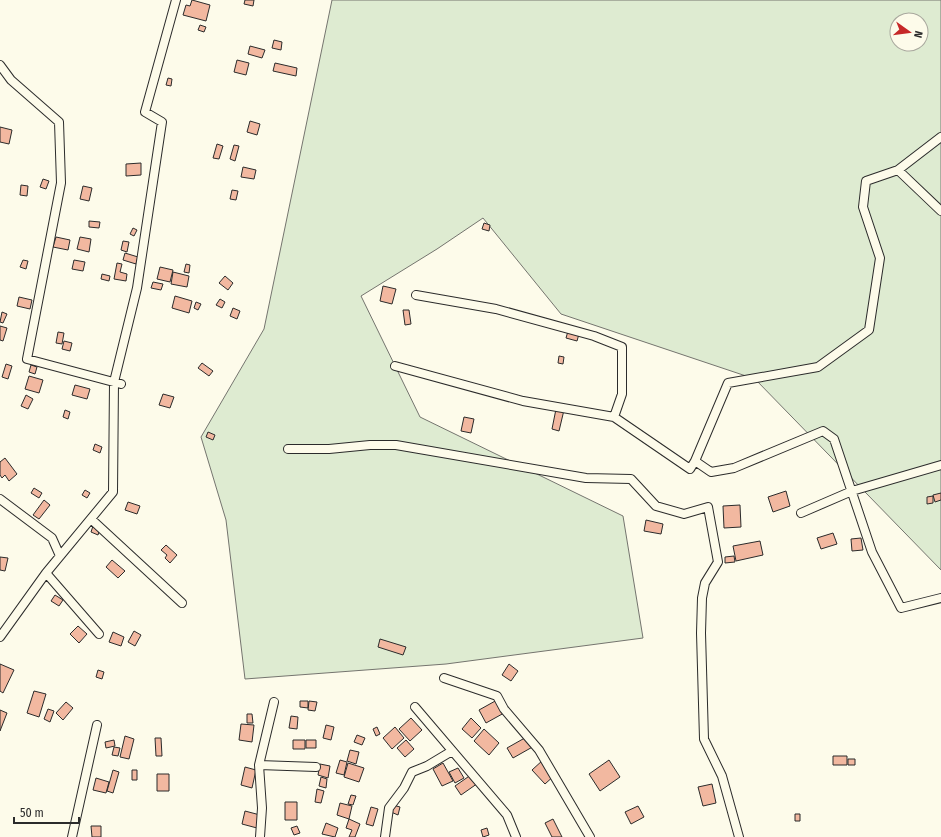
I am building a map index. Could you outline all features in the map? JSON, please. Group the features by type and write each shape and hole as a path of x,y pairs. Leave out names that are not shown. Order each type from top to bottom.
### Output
{"street":[{"path":"0,637 3,628 113,492 118,383 137,288 162,122 145,112 176,0"},
{"path":"0,65 12,80 60,122 61,184 27,359 118,383"},
{"path":"395,366 523,401 614,416 690,468 696,461 728,383 818,367 869,330 880,258 863,207 866,181 898,170 941,137"},
{"path":"898,170 941,211"},
{"path":"416,295 496,309 594,336 622,347 622,394 614,416"},
{"path":"696,461 711,472 734,468 823,431 834,439 872,552 901,608 941,598"},
{"path":"288,449 329,449 370,445 396,445 586,478 631,479 656,506 684,514 708,507 718,562 705,583 702,598 701,647 704,739 722,776 739,837"},
{"path":"801,513 852,492 941,465"},
{"path":"0,499 52,538 60,556"},
{"path":"90,519 182,603"},
{"path":"46,573 99,634"},
{"path":"444,678 497,696 504,709 539,750 590,837"},
{"path":"260,837 262,808 259,765 274,702"},
{"path":"415,708 507,815 516,837"},
{"path":"72,837 98,726"},
{"path":"385,837 389,808 412,772 427,766 452,751"},
{"path":"259,765 316,767"}],"green space":[{"path":"332,0 941,0 941,570 755,379 561,314 483,218 437,249 361,296 420,417 623,516 643,638 446,664 245,679 226,520 201,437 264,329"}],"building":[{"path":"192,0 210,5 206,21 183,15 186,5 190,6"},
{"path":"245,0 254,0 253,6 244,4"},
{"path":"200,25 206,27 204,32 198,30"},
{"path":"274,40 282,42 281,50 272,48"},
{"path":"250,46 265,50 262,58 248,54"},
{"path":"237,60 249,63 246,75 234,72"},
{"path":"275,63 297,68 296,76 273,71"},
{"path":"168,78 172,79 171,86 166,85"},
{"path":"250,121 260,124 257,135 247,132"},
{"path":"0,127 12,130 9,144 0,142"},
{"path":"217,144 223,146 219,159 213,158"},
{"path":"234,145 239,146 235,161 230,159"},
{"path":"141,163 141,175 126,176 126,164"},
{"path":"243,167 256,170 254,179 241,177"},
{"path":"43,179 49,181 46,189 40,187"},
{"path":"21,185 28,186 27,196 20,195"},
{"path":"83,186 92,188 89,201 80,199"},
{"path":"232,190 238,191 236,200 230,199"},
{"path":"89,221 100,222 99,228 89,227"},
{"path":"484,223 490,225 489,231 482,229"},
{"path":"133,228 137,230 134,236 130,234"},
{"path":"56,237 70,240 68,250 53,247"},
{"path":"80,237 91,239 89,252 77,249"},
{"path":"123,241 129,242 127,252 121,250"},
{"path":"125,253 138,257 136,264 123,260"},
{"path":"23,260 28,261 26,269 20,267"},
{"path":"74,260 85,262 83,271 72,269"},
{"path":"117,263 122,264 120,272 127,274 126,281 114,279"},
{"path":"186,264 190,265 189,273 184,272"},
{"path":"160,267 173,270 170,282 157,279"},
{"path":"173,272 189,276 187,287 171,284"},
{"path":"102,274 110,276 109,281 101,279"},
{"path":"225,276 233,283 228,290 219,283"},
{"path":"153,282 163,284 161,290 151,288"},
{"path":"383,286 396,289 392,304 380,301"},
{"path":"175,296 192,301 189,313 172,308"},
{"path":"19,297 32,300 30,309 17,306"},
{"path":"220,299 225,302 222,308 216,305"},
{"path":"196,302 201,304 198,310 194,308"},
{"path":"233,308 240,311 237,319 230,316"},
{"path":"403,310 409,310 411,324 405,325"},
{"path":"2,312 7,314 3,323 0,322"},
{"path":"0,326 7,328 3,341 0,340"},
{"path":"568,331 579,334 577,341 566,338"},
{"path":"58,332 64,333 62,344 56,343"},
{"path":"64,341 72,343 70,351 62,349"},
{"path":"559,356 564,357 563,364 558,363"},
{"path":"202,363 213,371 209,376 198,368"},
{"path":"6,364 12,366 8,379 2,377"},
{"path":"31,365 37,367 35,374 29,372"},
{"path":"29,376 43,380 39,393 25,389"},
{"path":"75,385 90,389 87,399 72,395"},
{"path":"163,394 174,397 170,408 159,405"},
{"path":"26,395 33,399 28,409 21,406"},
{"path":"556,409 564,410 559,431 552,429"},
{"path":"65,410 70,412 68,419 63,417"},
{"path":"464,417 474,419 471,433 461,431"},
{"path":"208,432 215,435 213,440 206,437"},
{"path":"95,444 102,447 100,453 93,450"},
{"path":"5,458 17,474 9,481 5,475 2,478 0,475 0,462"},
{"path":"34,488 42,493 39,498 31,493"},
{"path":"85,490 90,493 87,498 82,495"},
{"path":"786,491 790,506 773,512 768,497"},
{"path":"941,493 941,500 935,502 933,495"},
{"path":"933,496 933,503 927,504 927,497"},
{"path":"44,500 50,505 39,519 33,515"},
{"path":"128,502 140,506 137,514 125,510"},
{"path":"740,505 741,527 724,528 723,506"},
{"path":"646,520 663,524 661,534 644,531"},
{"path":"93,526 100,528 98,535 91,532"},
{"path":"833,533 837,544 821,549 817,538"},
{"path":"861,538 863,550 852,551 851,539"},
{"path":"760,541 763,555 736,561 733,546"},
{"path":"166,545 177,555 170,563 165,558 167,555 161,550"},
{"path":"734,556 735,562 725,563 725,557"},
{"path":"0,557 8,558 5,571 0,570"},
{"path":"112,560 125,571 118,578 106,567"},
{"path":"55,595 63,600 59,606 51,601"},
{"path":"78,626 87,634 79,643 70,634"},
{"path":"134,631 141,635 135,646 128,642"},
{"path":"113,632 124,637 121,646 109,642"},
{"path":"380,639 406,647 403,655 378,647"},
{"path":"0,664 14,670 3,693 0,691"},
{"path":"509,664 518,671 511,681 502,675"},
{"path":"98,670 104,672 102,679 96,677"},
{"path":"34,691 46,694 39,717 27,713"},
{"path":"497,700 504,713 486,723 479,710"},
{"path":"300,701 308,701 308,708 300,707"},
{"path":"309,701 317,702 315,711 308,710"},
{"path":"66,702 73,708 63,720 56,713"},
{"path":"48,709 54,711 50,722 44,719"},
{"path":"0,710 7,713 0,731"},
{"path":"247,714 252,714 253,723 247,723"},
{"path":"291,716 298,717 297,729 289,728"},
{"path":"411,718 422,730 410,741 399,729"},
{"path":"471,718 481,728 472,738 462,729"},
{"path":"241,724 254,725 252,742 239,740"},
{"path":"326,725 334,727 331,740 323,738"},
{"path":"377,727 380,734 376,736 373,729"},
{"path":"395,727 404,738 392,749 383,738"},
{"path":"484,729 499,743 489,755 474,741"},
{"path":"357,735 365,738 362,745 354,742"},
{"path":"530,735 536,745 513,758 507,748"},
{"path":"125,736 134,739 129,759 120,757"},
{"path":"155,738 161,738 162,756 156,756"},
{"path":"114,740 115,746 106,748 105,742"},
{"path":"293,740 305,740 305,749 293,749"},
{"path":"306,740 316,740 316,748 306,748"},
{"path":"406,740 414,749 405,757 397,748"},
{"path":"114,747 120,748 118,756 112,755"},
{"path":"350,750 359,752 356,764 347,761"},
{"path":"833,756 847,756 847,765 833,765"},
{"path":"848,759 855,759 855,765 848,765"},
{"path":"340,760 347,762 344,775 336,773"},
{"path":"543,760 556,774 545,784 532,770"},
{"path":"609,760 620,777 600,791 589,774"},
{"path":"348,763 364,768 359,782 344,777"},
{"path":"443,763 453,781 442,786 433,769"},
{"path":"320,764 330,766 328,778 318,775"},
{"path":"245,767 256,770 252,788 241,785"},
{"path":"458,768 464,778 455,783 449,772"},
{"path":"113,770 119,772 113,793 107,791"},
{"path":"132,770 137,770 137,780 132,780"},
{"path":"475,772 481,781 461,795 455,786"},
{"path":"157,774 169,774 169,791 157,791"},
{"path":"321,777 327,779 326,788 319,786"},
{"path":"96,778 109,782 106,793 93,790"},
{"path":"712,784 716,803 703,806 698,787"},
{"path":"317,789 324,791 321,803 315,802"},
{"path":"351,795 356,796 353,805 348,804"},
{"path":"285,802 297,802 297,820 285,820"},
{"path":"340,803 352,806 349,819 337,815"},
{"path":"393,805 400,807 398,815 391,812"},
{"path":"638,806 644,817 631,824 625,812"},
{"path":"371,807 378,809 373,826 366,824"},
{"path":"245,811 260,815 257,828 242,824"},
{"path":"795,814 800,814 800,821 795,821"},
{"path":"349,819 360,824 355,837 349,837 352,830 346,828"},
{"path":"553,819 562,837 552,837 545,823"},
{"path":"326,823 338,828 335,837 322,834"},
{"path":"91,826 101,826 101,837 92,837"},
{"path":"297,826 300,833 294,835 291,828"},
{"path":"487,828 489,835 483,837 481,830"}]}
